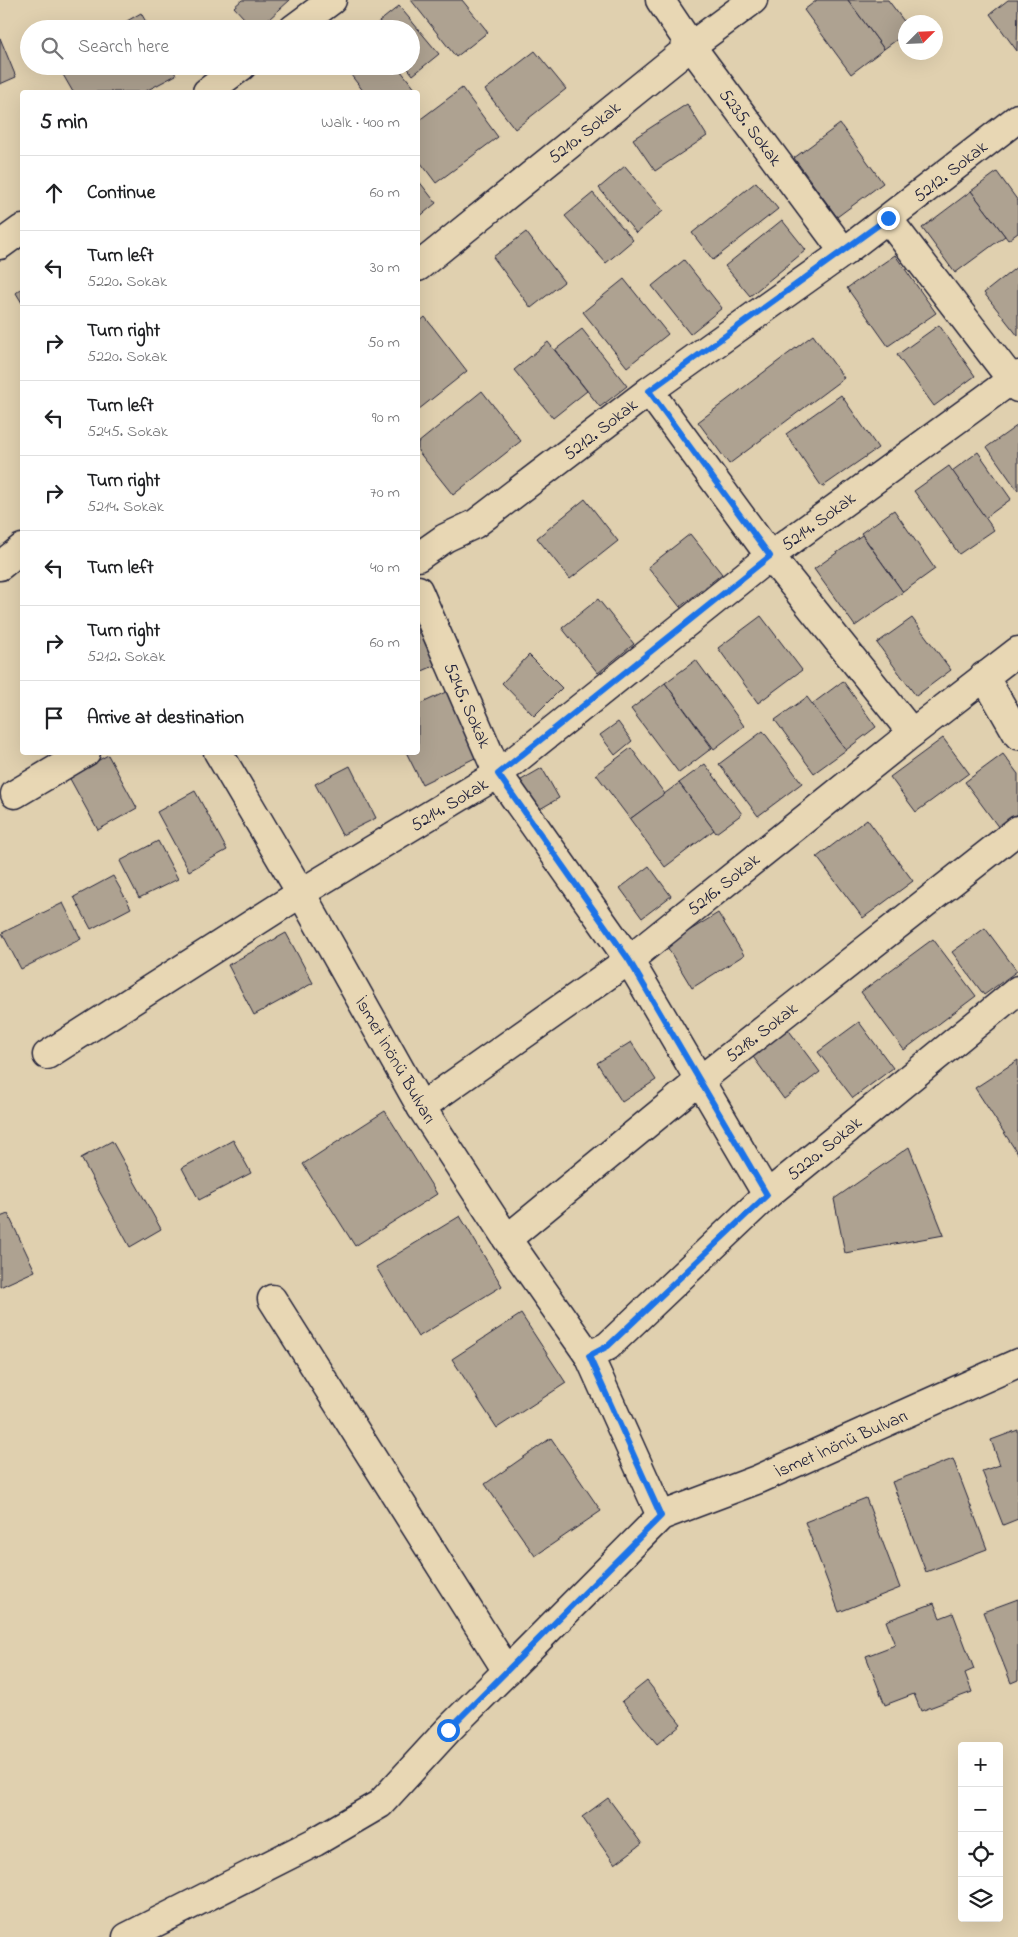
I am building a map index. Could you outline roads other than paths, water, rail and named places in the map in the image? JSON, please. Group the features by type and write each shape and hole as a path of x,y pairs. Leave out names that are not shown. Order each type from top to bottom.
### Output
{"street":[{"path":"305,20 332,0"},
{"name":"5235. Sokak","path":"660,0 691,46 844,252"},
{"name":"5210. Sokak","path":"420,266 691,46 753,0"},
{"path":"210,90 230,75"},
{"name":"5212. Sokak","path":"420,556 444,538 475,524 649,391 844,252 1018,118"},
{"path":"888,218 1016,381"},
{"path":"0,245 20,230"},
{"name":"5214. Sokak","path":"47,1055 301,893 498,774 770,556 1016,381"},
{"path":"649,391 770,556 912,733"},
{"name":"5245. Sokak","path":"420,595 498,774 629,960 767,1195"},
{"name":"5216. Sokak","path":"422,1107 629,960 912,733 1018,651"},
{"path":"984,676 1018,735"},
{"path":"15,794 81,755"},
{"name":"İsmet İnönü Bulvarı","path":"220,755 301,893 422,1107 507,1239 589,1356"},
{"name":"5218. Sokak","path":"507,1239 699,1081 1018,830"},
{"name":"5220. Sokak","path":"589,1356 608,1346 767,1195 1018,990"},
{"path":"272,1299 507,1671"},
{"path":"127,1937 315,1842 380,1804 448,1730 661,1516 589,1356"},
{"name":"İsmet İnönü Bulvarı","path":"661,1516 759,1479 1018,1363"}]}
